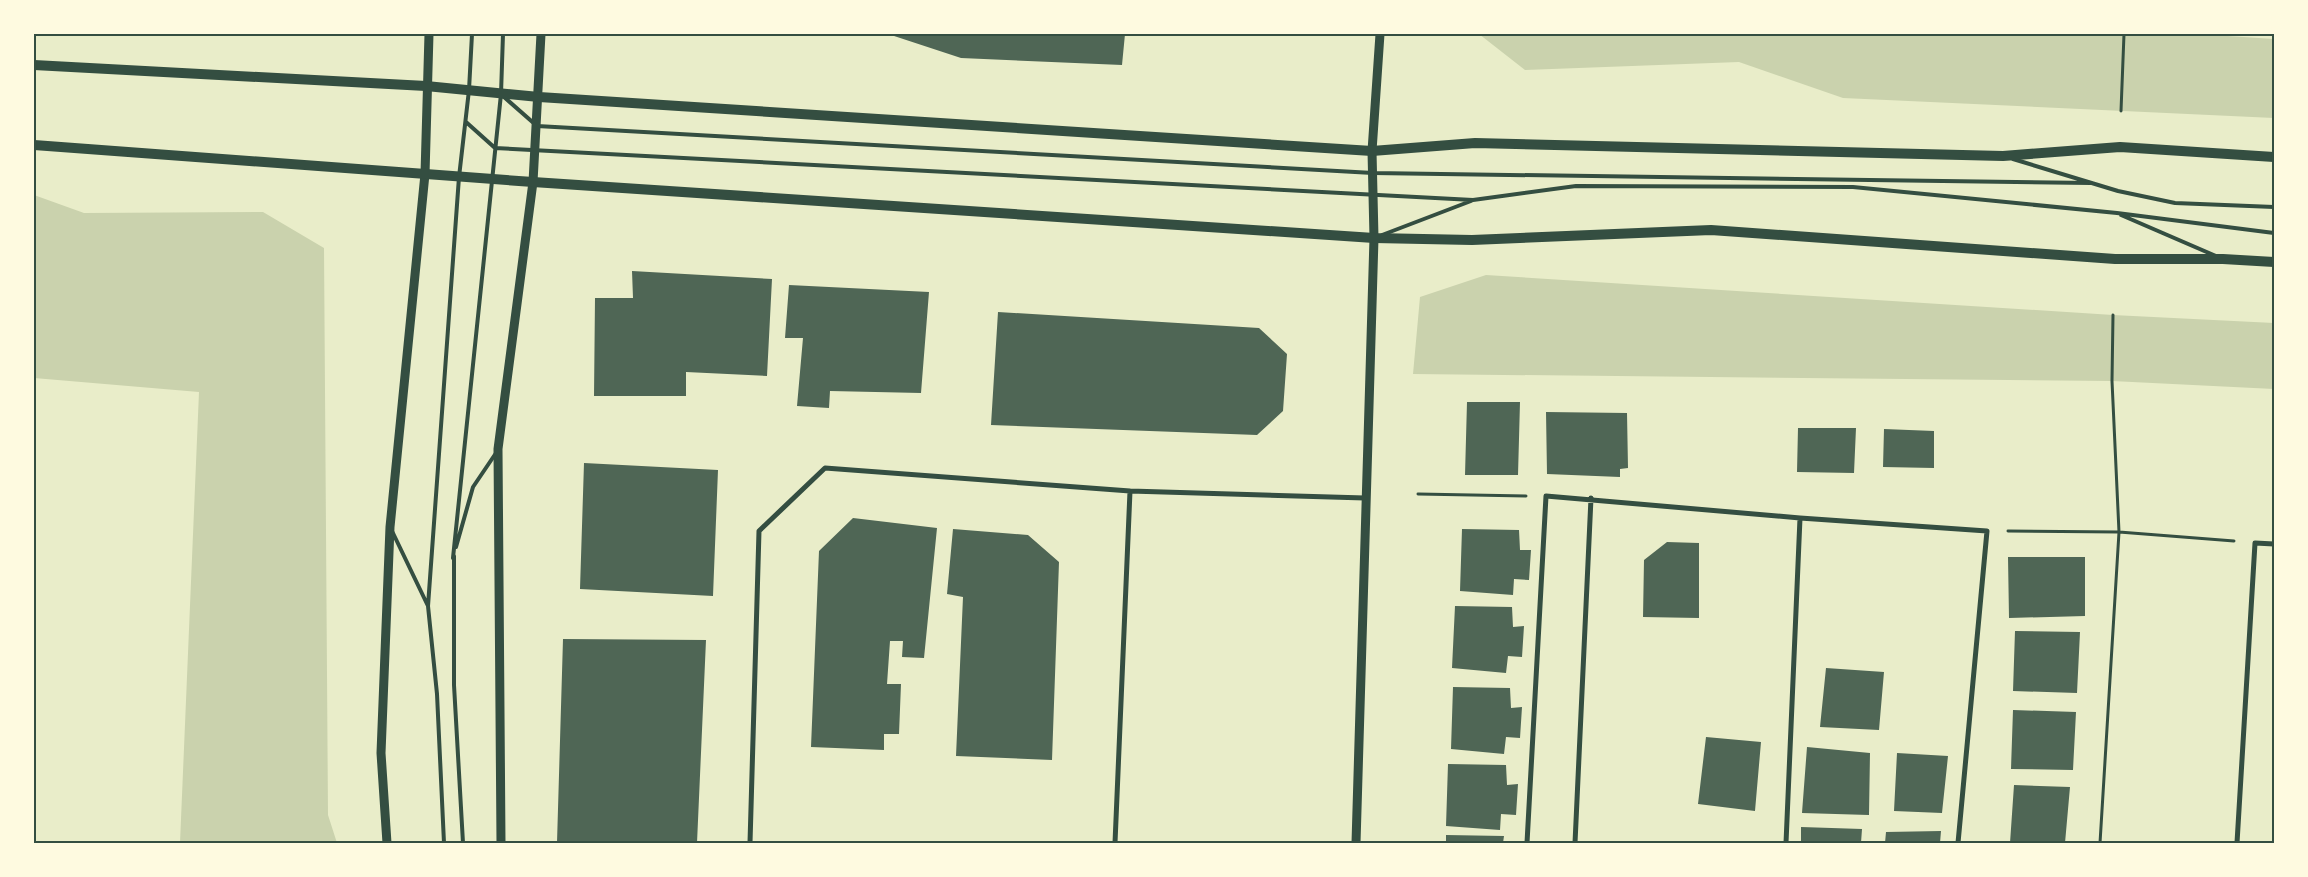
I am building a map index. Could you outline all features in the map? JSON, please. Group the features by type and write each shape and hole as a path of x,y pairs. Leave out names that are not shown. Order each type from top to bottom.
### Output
{"main road":[{"path":"34,66 426,86 539,97 1372,151 1475,143 2003,156 2120,147 2274,157"},
{"path":"34,145 459,177 1374,238 1472,240 1711,230 2116,259 2223,259 2274,262"}],"street":[{"path":"387,843 381,753 390,527 425,174 426,86 429,34"},
{"path":"501,843 498,449 533,182 541,34"},
{"path":"1356,843 1374,238 1372,151 1380,34"},
{"path":"750,843 759,532 825,468 1130,491 1365,498"},
{"path":"1115,843 1130,491"},
{"path":"1527,843 1546,496 1591,498 1800,518 1987,531 1958,843"},
{"path":"1575,843 1591,498"},
{"path":"1786,843 1800,518"},
{"path":"2237,843 2255,543 2274,544"}],"lane":[{"path":"444,843 437,694 428,606 459,177 469,90 472,34"},
{"path":"463,843 454,685 453,558 501,94 504,34"},
{"path":"501,94 537,126 1373,173 2091,183"},
{"path":"466,122 495,148 1373,193 1473,200 1576,186 1853,187 2117,213 2274,233"},
{"path":"2003,156 2118,191 2175,203 2274,207"},
{"path":"1374,238 1473,200"},
{"path":"2117,213 2223,259"},
{"path":"453,558 473,487 498,449"},
{"path":"390,527 428,606"}],"path":[{"path":"2121,111 2124,34"},
{"path":"2100,843 2119,532 2112,381 2113,315"},
{"path":"1418,494 1546,496"},
{"path":"1987,531 2119,532 2255,543"}],"green space":[{"path":"1479,34 2197,34 2274,39 2274,118 1843,98 1739,62 1525,70"},
{"path":"34,195 84,213 263,212 324,248 328,815 337,843 180,843 199,392 34,378"},
{"path":"1486,275 2113,315 2274,323 2274,389 2112,381 1413,374 1420,297"}],"building":[{"path":"888,34 1125,34 1122,65 961,58"},
{"path":"632,271 772,279 767,376 686,372 686,396 594,396 595,298 633,298"},
{"path":"789,285 929,292 921,393 830,391 829,408 797,406 803,338 785,338"},
{"path":"998,312 1259,328 1287,354 1283,411 1257,435 991,425"},
{"path":"1467,402 1520,402 1518,475 1465,475"},
{"path":"1546,412 1627,413 1628,468 1620,469 1620,477 1547,474"},
{"path":"1798,428 1856,428 1854,473 1797,472"},
{"path":"1884,429 1934,431 1934,468 1883,467"},
{"path":"584,463 718,470 713,596 580,589"},
{"path":"853,518 937,528 924,658 902,657 903,641 890,641 887,684 901,684 899,734 884,734 884,750 811,747 819,551"},
{"path":"953,529 1028,535 1059,562 1052,760 956,756 963,597 947,594"},
{"path":"1462,529 1519,530 1520,550 1531,550 1529,580 1514,579 1513,595 1460,591"},
{"path":"1667,542 1699,543 1699,618 1643,617 1644,560"},
{"path":"2008,557 2085,557 2085,616 2009,618"},
{"path":"1455,606 1512,607 1513,627 1524,626 1522,657 1508,656 1506,673 1452,668"},
{"path":"2015,631 2080,632 2077,693 2013,691"},
{"path":"563,639 706,640 697,843 557,843"},
{"path":"1826,668 1884,672 1879,730 1820,727"},
{"path":"1453,687 1510,688 1511,708 1522,707 1520,738 1506,737 1504,754 1451,749"},
{"path":"2013,710 2076,712 2073,770 2011,769"},
{"path":"1706,737 1761,742 1755,811 1698,804"},
{"path":"1807,747 1870,753 1869,815 1802,813"},
{"path":"1897,753 1948,756 1942,813 1894,811"},
{"path":"1448,764 1506,765 1507,785 1518,784 1516,815 1501,814 1500,830 1446,826"},
{"path":"2014,785 2070,787 2065,843 2010,843"},
{"path":"1801,827 1862,829 1861,843 1801,843"},
{"path":"1941,831 1940,843 1885,843 1886,832"},
{"path":"1446,835 1504,836 1503,843 1446,843"}]}
